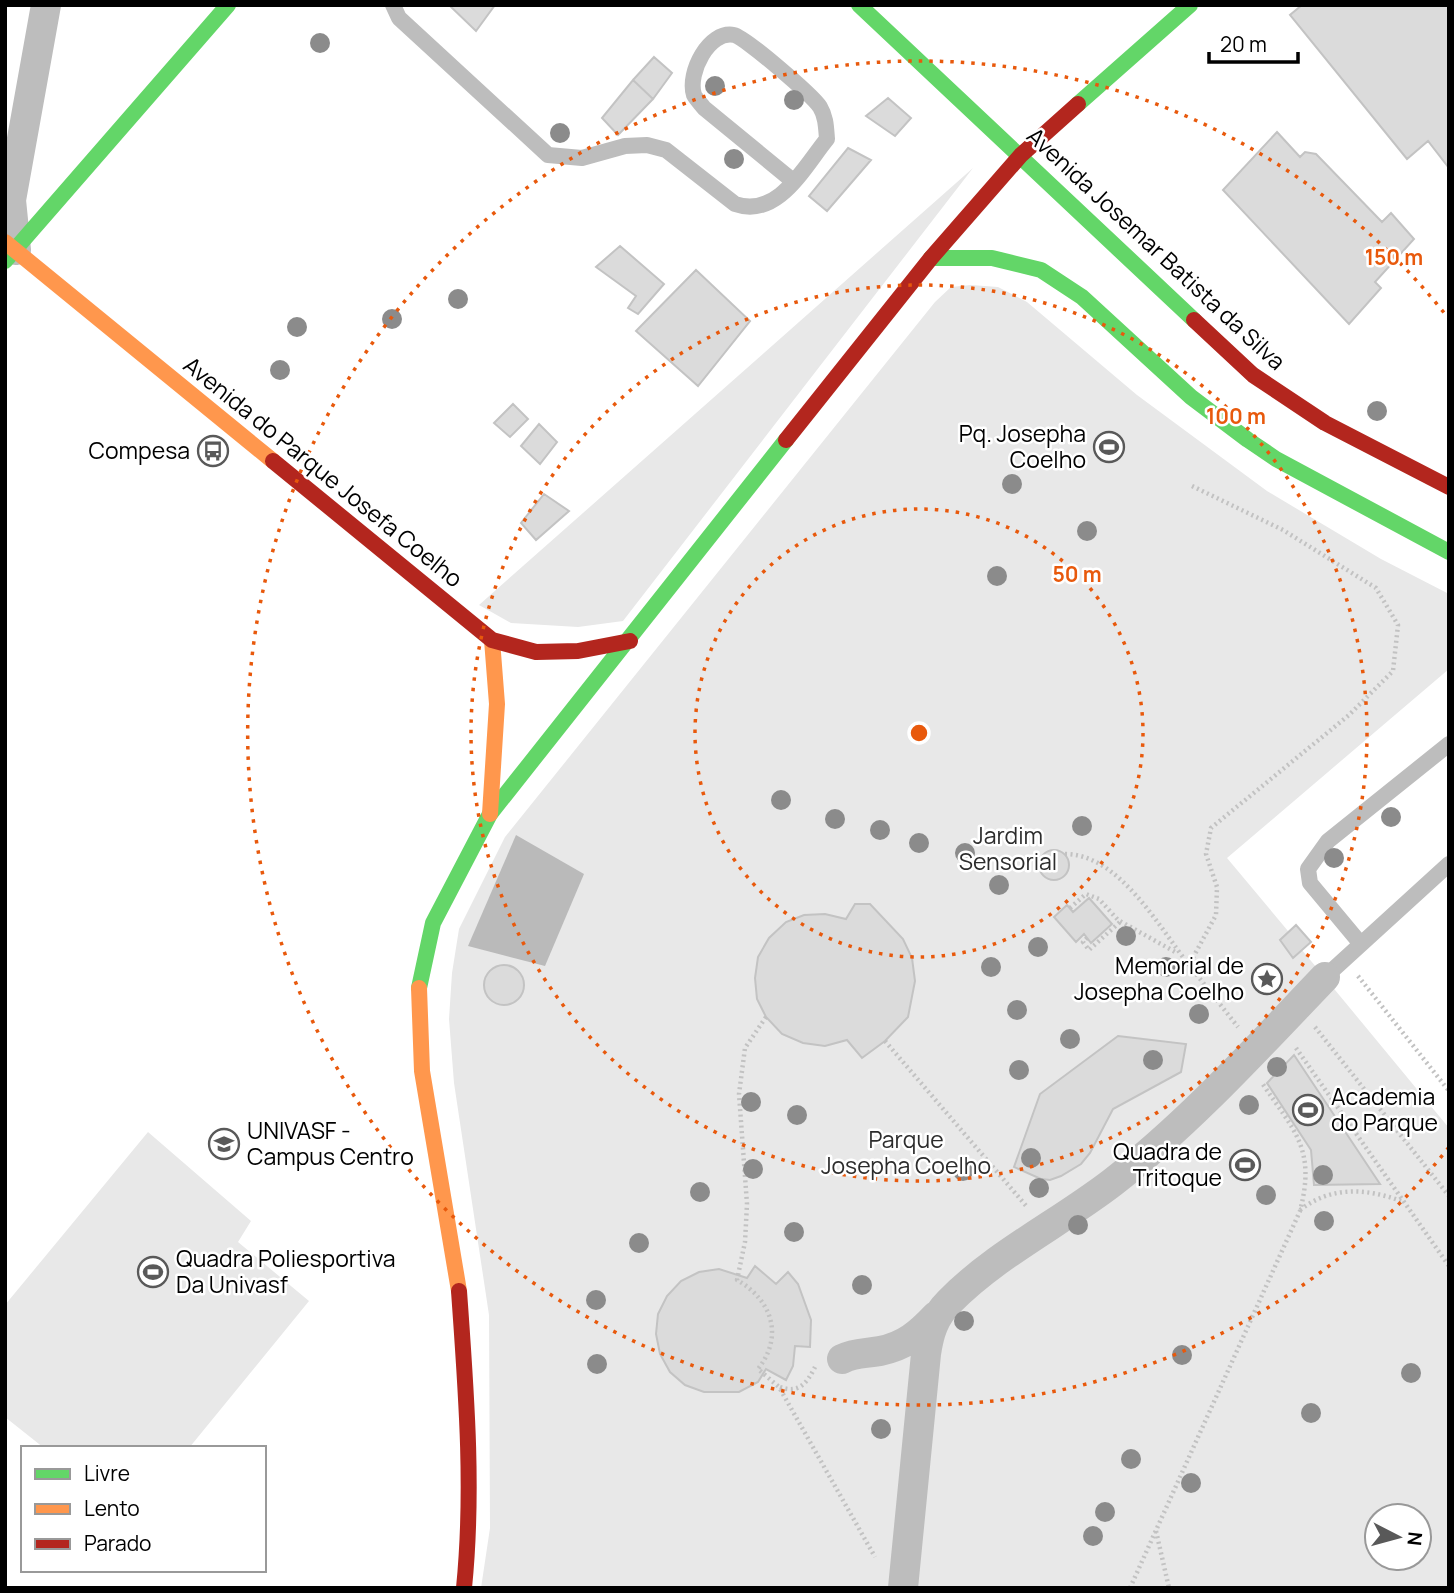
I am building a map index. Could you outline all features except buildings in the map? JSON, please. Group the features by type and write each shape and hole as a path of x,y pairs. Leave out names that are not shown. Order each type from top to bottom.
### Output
{"main road":[{"path":"9,251 228,5"},
{"name":"Avenida Josemar Batista da Silva","path":"859,5 1253,375 1325,423 1449,487"},
{"path":"464,1588 470,1527 467,1400 458,1276 422,1071 419,989 433,923 490,814 630,641 931,258 1021,155 1190,5"},
{"name":"Avenida do Parque Josefa Coelho","path":"9,251 492,640 536,652 578,651 630,641"},
{"path":"931,258 992,258 1041,270 1082,297 1191,397 1248,440 1449,552"},
{"path":"490,814 497,704 492,640"}],"street":[{"path":"9,251 10,200 46,5"},
{"path":"842,1359 858,1351 878,1351 914,1339 965,1287 1146,1155 1334,968"},
{"path":"903,1588 926,1354 929,1334 938,1313"}],"lane":[{"path":"393,5 398,18 548,155 582,158 625,146 647,145 666,150 735,204 748,208 763,207 782,195 827,139 826,122 819,106 745,39 734,35 718,37 698,63 694,80 695,95 704,108 793,181"},
{"path":"1360,943 1310,883 1308,869 1328,841 1449,744"},
{"path":"1334,968 1449,864"}],"path":[{"path":"1189,965 1216,915 1217,887 1206,854 1211,828 1349,715 1393,671 1398,625 1376,588 1283,530 1192,486"},
{"path":"1065,854 1079,854 1115,872 1189,965 1250,1054 1305,1151 1305,1189 1300,1210 1130,1588"},
{"path":"1070,908 1086,894 1100,899 1121,921 1181,956"},
{"path":"1087,938 1083,942 1089,950 1121,921"},
{"path":"1334,968 1449,1091"},
{"path":"1288,1015 1449,1196"},
{"path":"1288,1015 1403,1202 1449,1266"},
{"path":"766,1017 745,1048 739,1094 747,1205 745,1242 737,1280 758,1296 769,1317 773,1346 758,1370 779,1387 879,1564"},
{"path":"885,1041 1046,1230"},
{"path":"1300,1210 1314,1199 1345,1192 1372,1192 1403,1202"},
{"path":"779,1387 789,1390 807,1383 823,1357 842,1359"},
{"path":"1156,1528 1169,1588"}],"green space":[{"path":"973,168 623,621 578,627 511,623 479,605"},
{"name":"Parque Josepha Coelho","path":"971,285 998,287 1027,302 1137,395 1267,491 1381,559 1449,594 1449,669 1227,858 1288,931 1296,925 1311,942 1302,950 1449,1128 1449,1588 481,1588 490,1528 489,1315 454,1083 449,1019 459,929 505,837 935,302 951,287"},
{"name":"Quadra Poliesportiva Da Univasf","path":"148,1132 251,1221 238,1242 309,1301 191,1446 41,1446 5,1417 5,1305"}],"shaded area":[{"path":"516,835 584,874 545,966 468,946"}],"traffic: fast":[{"path":"5,261 228,5"},
{"path":"859,5 1194,320"},
{"path":"1078,104 1190,5"},
{"path":"931,258 992,258 1041,270 1082,297 1191,397 1248,440 1276,459 1449,552"},
{"path":"419,988 433,923 490,814 786,440"}],"traffic: slow":[{"path":"5,242 273,461"},
{"path":"490,814 497,704 492,640"},
{"path":"419,988 422,1071 459,1291"}],"traffic: jam":[{"path":"786,440 931,258 1021,155 1078,104"},
{"path":"1194,320 1253,375 1325,423 1449,487"},
{"path":"273,461 492,640 536,652 578,651 630,641"},
{"path":"459,1291 469,1477 464,1588"}],"place":[{"name":"Pq. Josepha Coelho","path":"1109,447"},
{"name":"Compesa","path":"213,451"},
{"name":"Memorial de Josepha Coelho","path":"1267,979"},
{"name":"Academia do Parque","path":"1308,1110"},
{"name":"UNIVASF - Campus Centro","path":"224,1144"},
{"name":"Quadra de Tritoque","path":"1245,1165"},
{"name":"Quadra Poliesportiva Da Univasf","path":"153,1272"}],"park label":[{"name":"Jardim Sensorial","path":"1008,849"}]}
